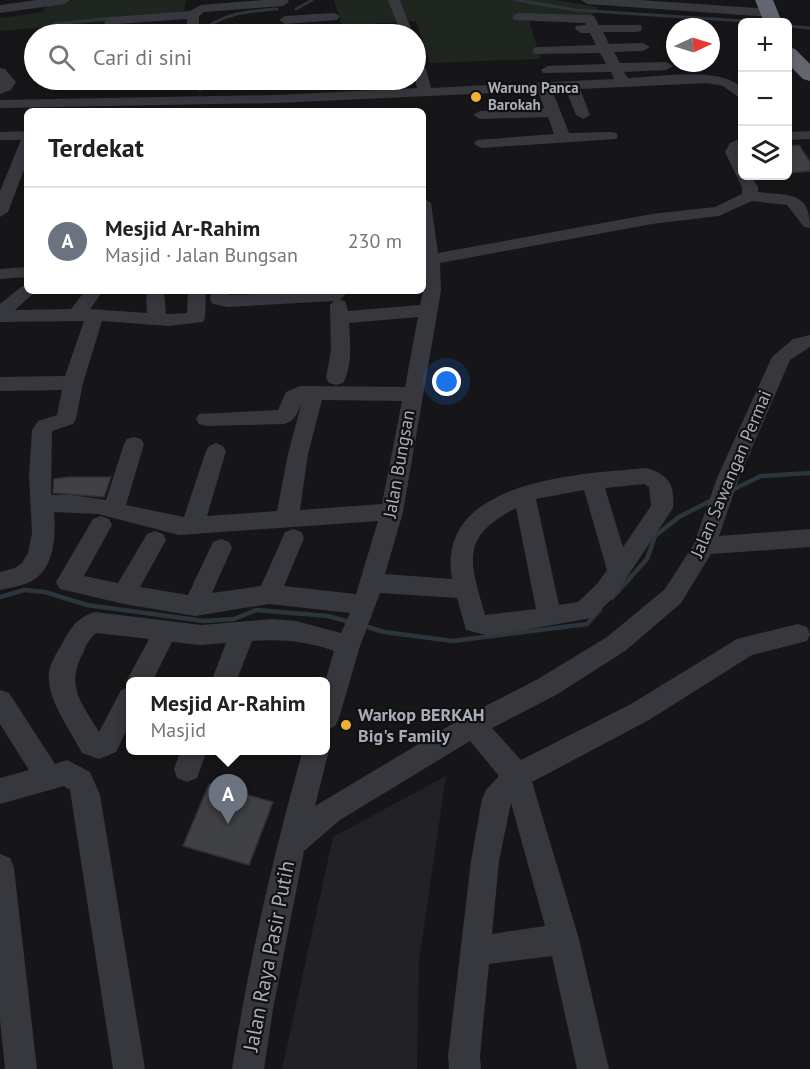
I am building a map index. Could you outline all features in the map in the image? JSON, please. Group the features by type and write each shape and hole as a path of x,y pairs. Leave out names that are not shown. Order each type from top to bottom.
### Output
{"highway":[{"path":"792,57 810,75"}],"street":[{"path":"0,9 34,2 64,0"},
{"path":"329,0 334,24"},
{"path":"394,0 403,24"},
{"path":"587,0 769,12"},
{"path":"657,0 769,12"},
{"path":"111,24 111,21 193,15 201,9 283,1 286,24"},
{"path":"193,15 193,24"},
{"path":"296,24 333,17"},
{"path":"518,17 585,17 589,19 624,84"},
{"path":"153,18 153,24"},
{"path":"529,31 636,28"},
{"path":"539,51 643,46"},
{"path":"548,70 666,66"},
{"path":"0,72 9,82 0,90"},
{"path":"0,104 105,96 296,97 713,80 727,82 738,90"},
{"path":"572,87 584,115"},
{"path":"544,88 563,138"},
{"path":"295,90 296,97"},
{"path":"399,92 402,108"},
{"path":"480,116 552,112"},
{"path":"0,136 24,135"},
{"path":"792,136 810,135"},
{"path":"482,143 611,136"},
{"path":"738,145 733,152 738,164"},
{"path":"0,212 24,150"},
{"path":"746,180 750,186 750,196"},
{"path":"427,261 488,247 651,219 718,211 750,196 792,201 810,223"},
{"path":"0,217 17,216"},
{"name":"Jalan Bungsan","path":"330,706 372,582 392,512 432,291 427,261"},
{"path":"0,274 24,272"},
{"path":"0,314 24,294"},
{"path":"0,581 25,574 36,562 45,520 41,504 42,482 38,471 42,430 48,425 66,419 85,316 93,294"},
{"path":"155,294 157,319"},
{"path":"0,314 196,318 197,294"},
{"path":"220,294 219,300 228,302 427,310"},
{"path":"336,378 341,350 338,305"},
{"name":"Jalan Sawangan Permai","path":"291,843 330,811 473,725 547,687 616,644 672,596 704,546 725,489 782,357 800,344 810,341"},
{"path":"0,385 73,383"},
{"path":"207,419 284,417 293,397 300,393 412,394"},
{"path":"269,594 290,528 298,454 312,400"},
{"path":"134,444 107,517 68,582 195,606 269,594 357,625"},
{"path":"193,525 216,451"},
{"path":"647,476 659,482 663,499 662,508 605,591 584,611 490,626 475,623 466,589 461,551 467,530 503,503 524,494 560,485 592,482 647,476"},
{"path":"592,482 619,571"},
{"path":"524,494 549,616"},
{"path":"41,504 72,503 107,517 179,526 290,528 392,512"},
{"path":"704,546 810,538"},
{"path":"124,594 155,540"},
{"path":"195,606 221,548"},
{"path":"372,582 410,587 466,589"},
{"path":"126,706 107,743 99,747 91,744 62,690 61,678 63,667 81,631 87,624 96,622 201,635 273,629 296,631 326,638 357,625"},
{"path":"141,677 165,632"},
{"path":"225,677 243,632"},
{"path":"465,1069 485,861 496,799 517,776 640,712 746,646 798,634"},
{"path":"0,701 48,777"},
{"path":"473,725 517,776 564,939 593,1069"},
{"path":"291,843 315,755"},
{"path":"0,792 67,773 80,781 86,795 129,1069"},
{"name":"Jalan Raya Pasir Putih","path":"248,1069 257,1009 291,843"},
{"path":"0,868 21,1069"},
{"path":"475,951 564,939"}],"shaded area":[{"path":"51,0 186,0 183,15 80,24 24,24 24,29 0,31 0,18 43,12"},
{"path":"334,0 555,0 598,7 591,17 528,18 541,59 430,63 426,51 426,24 417,24 416,21 341,24"},
{"path":"446,776 419,961 417,1069 282,1069 333,837"}],"building":[{"path":"799,145 810,162 810,171 792,173 792,146"},
{"path":"111,477 104,497 53,493 54,479"},
{"path":"209,784 273,802 249,865 183,846"}],"waterway":[{"path":"296,9 312,0"},
{"path":"516,0 576,10 738,21"},
{"path":"213,24 236,14 277,9"},
{"path":"55,24 113,18"},
{"path":"792,26 810,28"},
{"path":"730,491 761,476 810,473"},
{"path":"612,598 647,559 655,536 679,517 712,500"},
{"path":"0,597 24,590 45,592 87,605 204,621 234,619 256,610 328,616 350,622"},
{"path":"361,625 384,632 453,641 587,624 600,610"}],"place":[{"name":"Warung Panca Barokah","path":"476,97"},
{"name":"Warkop BERKAH Big's Family","path":"346,725"},
{"name":"Mesjid Ar-Rahim","path":"228,824"}]}
